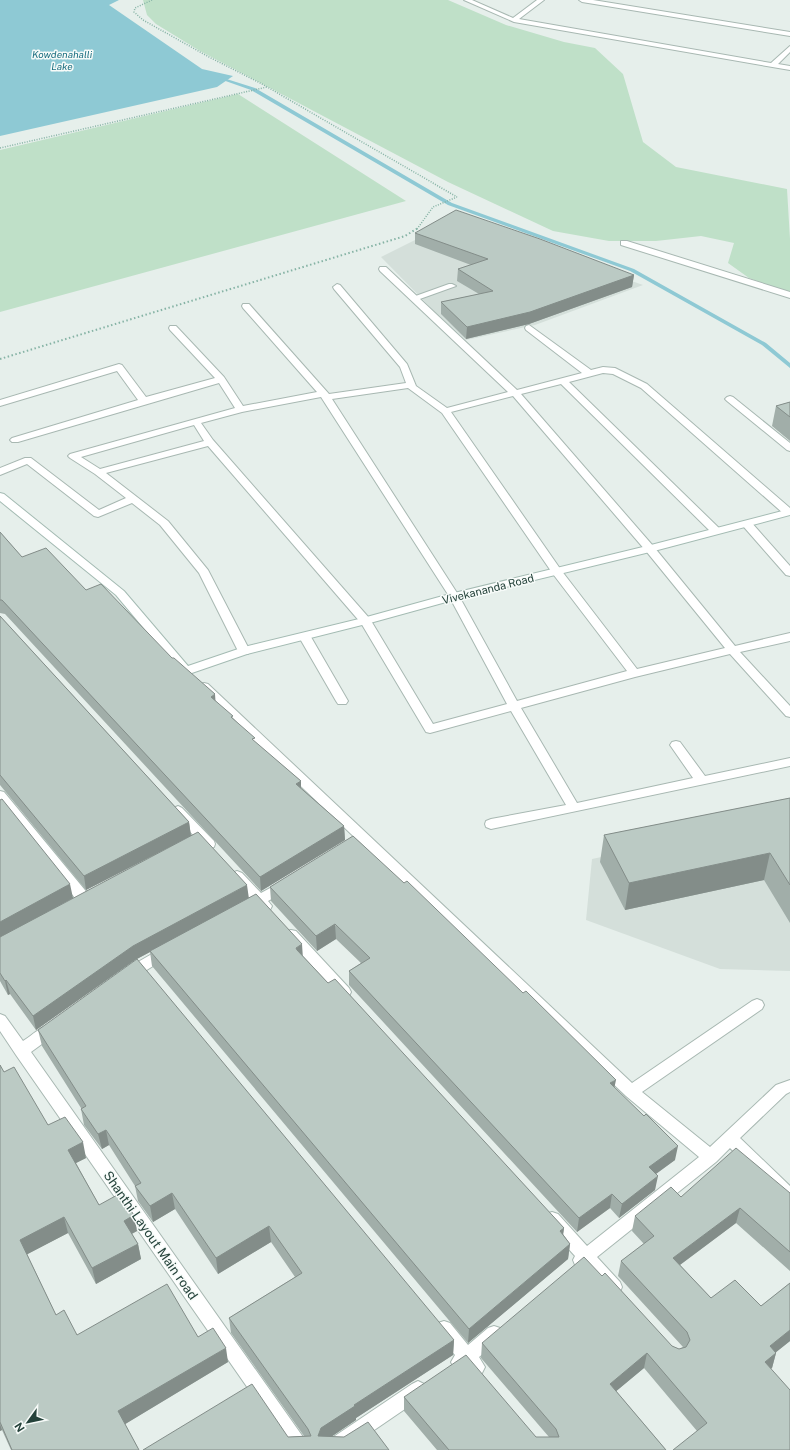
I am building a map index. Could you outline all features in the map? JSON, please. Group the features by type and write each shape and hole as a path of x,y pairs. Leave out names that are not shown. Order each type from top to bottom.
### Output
{"street":[{"path":"467,0 514,20 790,68"},
{"path":"514,20 541,0"},
{"path":"582,0 790,34"},
{"path":"773,65 790,48"},
{"path":"624,243 790,295"},
{"path":"383,269 514,392 650,549 733,651 790,713"},
{"path":"337,287 404,366 412,387 444,411 557,572 634,673"},
{"path":"246,306 325,396 454,596 514,706 574,808"},
{"path":"173,328 221,379 241,409"},
{"path":"529,328 590,374"},
{"path":"0,403 119,367 144,401"},
{"path":"444,411 603,370 615,372 644,386 789,512"},
{"path":"16,440 221,379"},
{"path":"562,380 716,531"},
{"path":"244,651 204,572 164,523 100,472 73,456 241,409 411,385"},
{"path":"730,399 790,448"},
{"path":"196,422 210,442 366,621 430,729 634,673 790,637"},
{"path":"100,472 210,442"},
{"path":"0,472 28,460 98,514 133,499"},
{"path":"0,496 120,593 186,670 631,1092 710,1157"},
{"name":"Vivekananda Road","path":"186,670 244,651 305,637 454,596 650,549 789,512"},
{"path":"747,524 790,573"},
{"path":"305,637 342,701"},
{"path":"676,745 701,780"},
{"path":"490,824 574,808 790,762"},
{"path":"0,795 84,899"},
{"path":"170,802 218,854"},
{"path":"188,844 202,837"},
{"path":"349,845 362,837"},
{"path":"228,866 350,999"},
{"path":"239,912 298,876"},
{"path":"71,906 98,892"},
{"path":"116,983 141,965 176,946"},
{"path":"141,965 151,977"},
{"path":"631,1092 757,1005"},
{"path":"21,1051 65,1019"},
{"name":"Shanthi Layout Main road","path":"0,1020 302,1450"},
{"path":"568,1271 710,1157 781,1089 790,1086"},
{"path":"730,1138 790,1196"},
{"path":"543,1209 623,1296"},
{"path":"436,1320 487,1380"},
{"path":"329,1450 467,1357 508,1322"}],"lane":[{"path":"414,298 452,286"}],"path":[{"path":"0,359 405,236 419,228 433,207 458,197 267,87 143,20 134,12 135,8 152,0"},
{"path":"0,148 267,87"}],"shaded area":[{"path":"457,219 643,285 535,325 466,340 436,313 381,257"},
{"path":"790,817 790,971 720,969 586,920 592,859"}],"green space":[{"path":"143,0 448,0 506,25 564,42 595,48 623,74 643,142 676,167 787,189 790,239 790,293 749,278 728,263 734,243 701,236 656,241 609,241 553,231 448,182 200,51 156,24 147,15"},
{"path":"238,94 406,201 0,312 0,150"}],"water":[{"name":"Kowdenahalli Lake","path":"0,0 119,0 109,5 202,69 233,76 217,87 0,136"}],"building":[{"path":"456,210 540,239 634,275 530,312 467,327 441,302 493,291 458,269 488,259 415,233"},
{"path":"790,402 790,417 776,406"},
{"path":"0,532 22,557 46,548 86,590 101,584 172,658 174,658 215,694 211,697 255,738 252,739 301,781 296,784 344,826 260,877 2,600 0,600"},
{"path":"0,616 189,822 84,876 0,775"},
{"path":"790,798 790,885 770,853 629,883 604,835"},
{"path":"2,799 70,884 0,922 0,800"},
{"path":"198,832 247,885 133,946 33,1016 0,973 0,937"},
{"path":"353,836 404,883 407,881 523,993 526,991 616,1080 610,1083 644,1116 646,1114 678,1146 649,1167 658,1176 622,1204 612,1194 579,1218 349,971 370,958 335,924 316,936 270,887"},
{"path":"256,894 302,944 296,948 297,950 328,983 335,979 564,1228 560,1231 570,1244 469,1329 150,951"},
{"path":"137,959 454,1340 321,1428 318,1436 344,1437 368,1422 389,1450 143,1450 252,1384 288,1437 311,1436 308,1429 229,1318 302,1273 269,1226 216,1258 172,1193 150,1206 135,1186 141,1183 106,1130 98,1134 81,1109 86,1106 38,1030"},
{"path":"0,1065 4,1072 14,1067 48,1125 65,1117 83,1142 68,1150 99,1205 119,1194 134,1215 124,1221 138,1244 92,1268 64,1217 20,1240 56,1315 64,1310 77,1335 167,1284 198,1337 213,1328 226,1348 118,1411 139,1450 12,1450 0,1422"},
{"path":"736,1148 790,1193 790,1252 740,1208 673,1258 711,1298 735,1280 761,1306 790,1283 790,1330 770,1346 776,1353 765,1362 790,1390 790,1450 673,1450 707,1423 647,1353 610,1384 666,1450 449,1450 404,1397 466,1355 536,1437 559,1437 556,1429 482,1343 584,1257 602,1276 605,1273 672,1346 679,1349 686,1347 690,1340 687,1332 621,1261 654,1236 635,1216 671,1187 681,1197"}],"waterway":[{"path":"219,77 253,89 450,204 632,270 764,344 790,366"}]}
